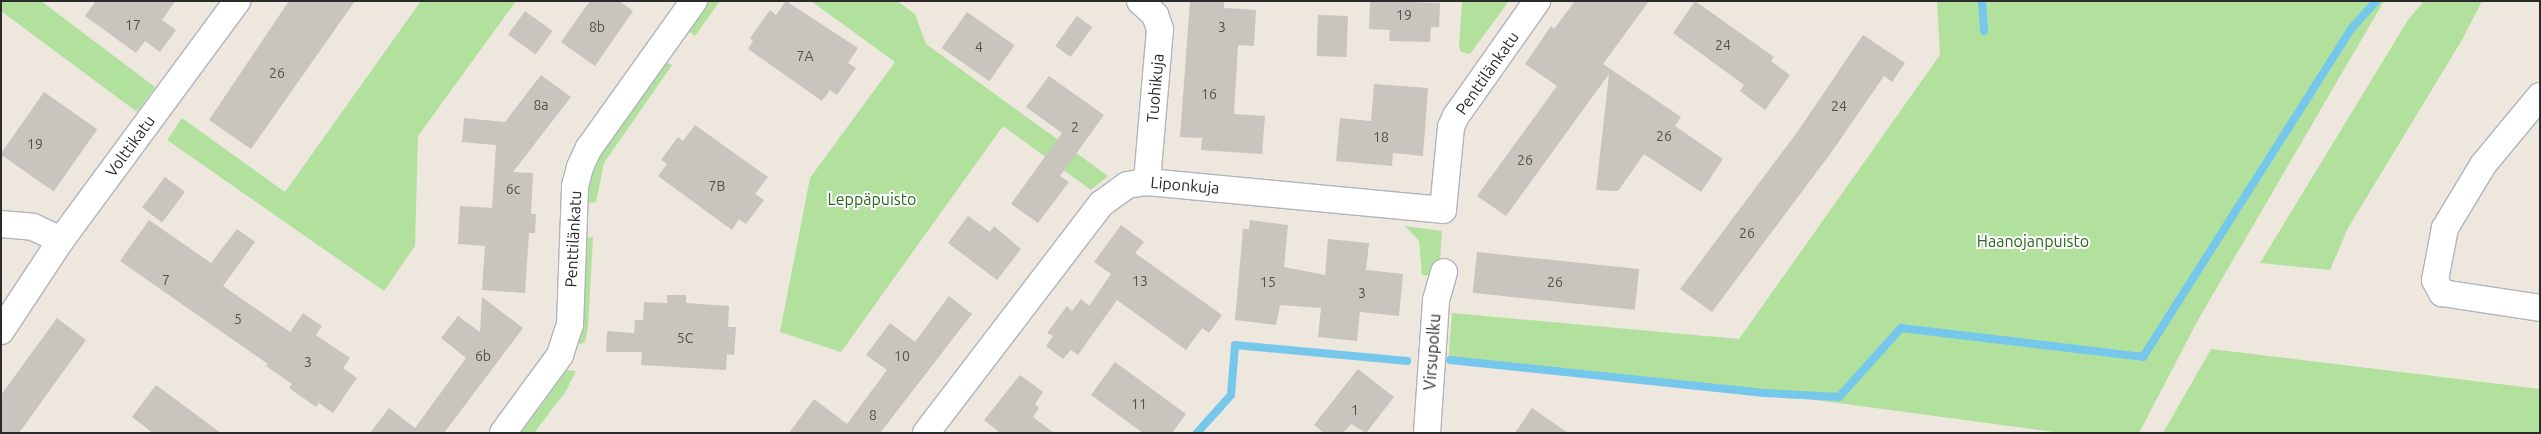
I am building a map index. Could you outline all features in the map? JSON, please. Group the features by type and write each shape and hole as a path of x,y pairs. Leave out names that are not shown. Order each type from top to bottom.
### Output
{"street":[{"name":"Volttikatu","path":"1,331 61,240 237,1"},
{"name":"Penttilänkatu","path":"503,433 560,354 570,325 575,186 583,161 694,1"},
{"name":"Tuohikuja","path":"1140,1 1155,14 1160,29 1148,182"},
{"name":"Penttilänkatu","path":"1443,210 1452,127 1456,116 1537,1"},
{"path":"2540,96 2484,164 2445,228 2435,280 2442,293 2540,308"},
{"name":"Liponkuja","path":"926,433 1101,204 1119,189 1148,182 1443,210"},
{"path":"1,224 33,227 61,240"},
{"name":"Virsupolku","path":"1427,433 1436,300 1444,272"}],"green space":[{"path":"1,1 41,1 155,87 137,112 1,11"},
{"path":"421,1 516,1 418,136 415,246 384,291 167,140 182,118 285,192"},
{"path":"709,1 720,1 695,36 688,31"},
{"name":"Leppäpuisto","path":"811,1 897,1 915,14 926,44 1108,176 1091,190 1003,126 841,352 780,332 810,178 895,62"},
{"path":"1462,1 1509,1 1470,54 1461,52 1459,47"},
{"name":"Haanojanpuisto","path":"1937,1 2384,1 2198,320 2139,433 2061,433 1764,393 1448,363 1452,313 1739,339 1940,55"},
{"path":"2424,1 2482,1 2462,40 2348,228 2330,270 2260,263 2408,20"},
{"path":"665,62 672,65 604,163 596,202 590,203 587,199 588,183 595,159"},
{"path":"1405,226 1442,231 1439,273 1436,276 1422,275 1419,241"},
{"path":"593,237 588,327 585,342 581,344 576,342 584,245 587,238"},
{"path":"2211,349 2540,389 2540,433 2163,433"},
{"path":"567,370 576,371 566,391 534,433 521,433"}],"building":[{"path":"96,1 175,1 162,20 176,30 160,52 145,41 136,53 85,16"},
{"path":"289,1 355,1 251,149 209,120"},
{"path":"590,1 619,1 633,11 595,66 561,42"},
{"path":"786,1 858,48 848,63 856,68 837,95 830,90 822,101 748,49 753,41 750,38 770,10 776,15"},
{"path":"1190,1 1224,1 1224,8 1256,10 1254,46 1238,45 1234,114 1265,116 1262,154 1201,150 1202,138 1180,137"},
{"path":"1370,1 1440,3 1439,27 1431,27 1430,42 1389,41 1390,30 1369,29"},
{"path":"1575,1 1649,1 1603,64 1681,117 1675,126 1723,159 1701,192 1644,154 1618,191 1596,190 1609,74 1506,216 1477,196 1557,86 1525,64 1551,26 1554,29"},
{"path":"1695,1 1774,57 1771,61 1790,75 1765,110 1740,91 1744,85 1673,33"},
{"path":"525,11 553,31 535,54 508,34"},
{"path":"967,12 1015,45 989,81 942,48"},
{"path":"1318,15 1348,16 1347,57 1317,56"},
{"path":"1077,16 1092,27 1071,57 1055,46"},
{"path":"1863,35 1905,63 1892,82 1884,76 1833,150 1712,312 1680,289 1798,131"},
{"path":"541,75 571,97 513,172 533,173 531,214 536,214 535,233 529,233 525,293 482,290 485,246 458,244 460,206 492,208 496,145 462,142 464,118 505,122"},
{"path":"1049,76 1104,115 1060,176 1069,182 1038,223 1011,204 1062,133 1026,107"},
{"path":"1374,84 1428,88 1423,156 1393,153 1392,166 1336,161 1340,118 1371,121"},
{"path":"44,92 97,129 54,192 1,155"},
{"path":"695,125 768,177 755,194 764,200 746,224 739,219 732,230 658,176 667,164 661,160 678,137 683,141"},
{"path":"165,177 185,192 162,222 142,207"},
{"path":"968,216 990,232 994,226 1021,249 997,280 948,243"},
{"path":"149,220 211,263 237,229 255,242 223,286 290,332 303,313 322,326 316,335 350,358 343,368 357,378 333,413 319,403 316,407 289,388 292,384 266,366 268,364 120,261"},
{"path":"1250,220 1288,225 1284,267 1325,275 1328,239 1369,243 1366,270 1403,274 1399,316 1360,312 1357,341 1318,337 1321,308 1280,305 1276,325 1235,320 1243,229 1249,229"},
{"path":"1121,225 1144,242 1135,253 1222,315 1209,333 1202,328 1186,350 1117,300 1078,355 1071,350 1063,359 1046,346 1053,336 1047,333 1067,306 1072,311 1081,299 1089,306 1111,274 1094,262"},
{"path":"1477,252 1639,269 1635,310 1473,293"},
{"path":"667,295 686,295 686,303 729,306 728,327 736,327 734,355 727,354 726,370 641,365 642,352 606,352 607,331 634,333 635,320 643,320 644,302 667,303"},
{"path":"949,296 972,314 880,433 789,433 814,399 847,424 887,370 866,355 890,323 915,342"},
{"path":"482,297 523,328 444,433 370,433 389,408 415,428 466,358 441,338 458,316 480,332"},
{"path":"57,318 86,340 19,433 1,433 1,395"},
{"path":"1115,362 1186,414 1172,433 1143,433 1091,395"},
{"path":"1358,369 1394,397 1366,433 1351,424 1343,433 1324,433 1314,425"},
{"path":"1020,375 1043,392 1035,404 1039,408 1033,417 1054,433 1000,433 984,420"},
{"path":"156,385 221,433 153,433 132,417"},
{"path":"1532,408 1568,433 1515,433"}],"waterway":[{"path":"1982,1 1984,31"},
{"path":"1450,360 1764,393 1839,397 1901,328 2143,357 2351,29 2376,1"},
{"path":"1197,433 1231,395 1235,345 1407,361"}]}
